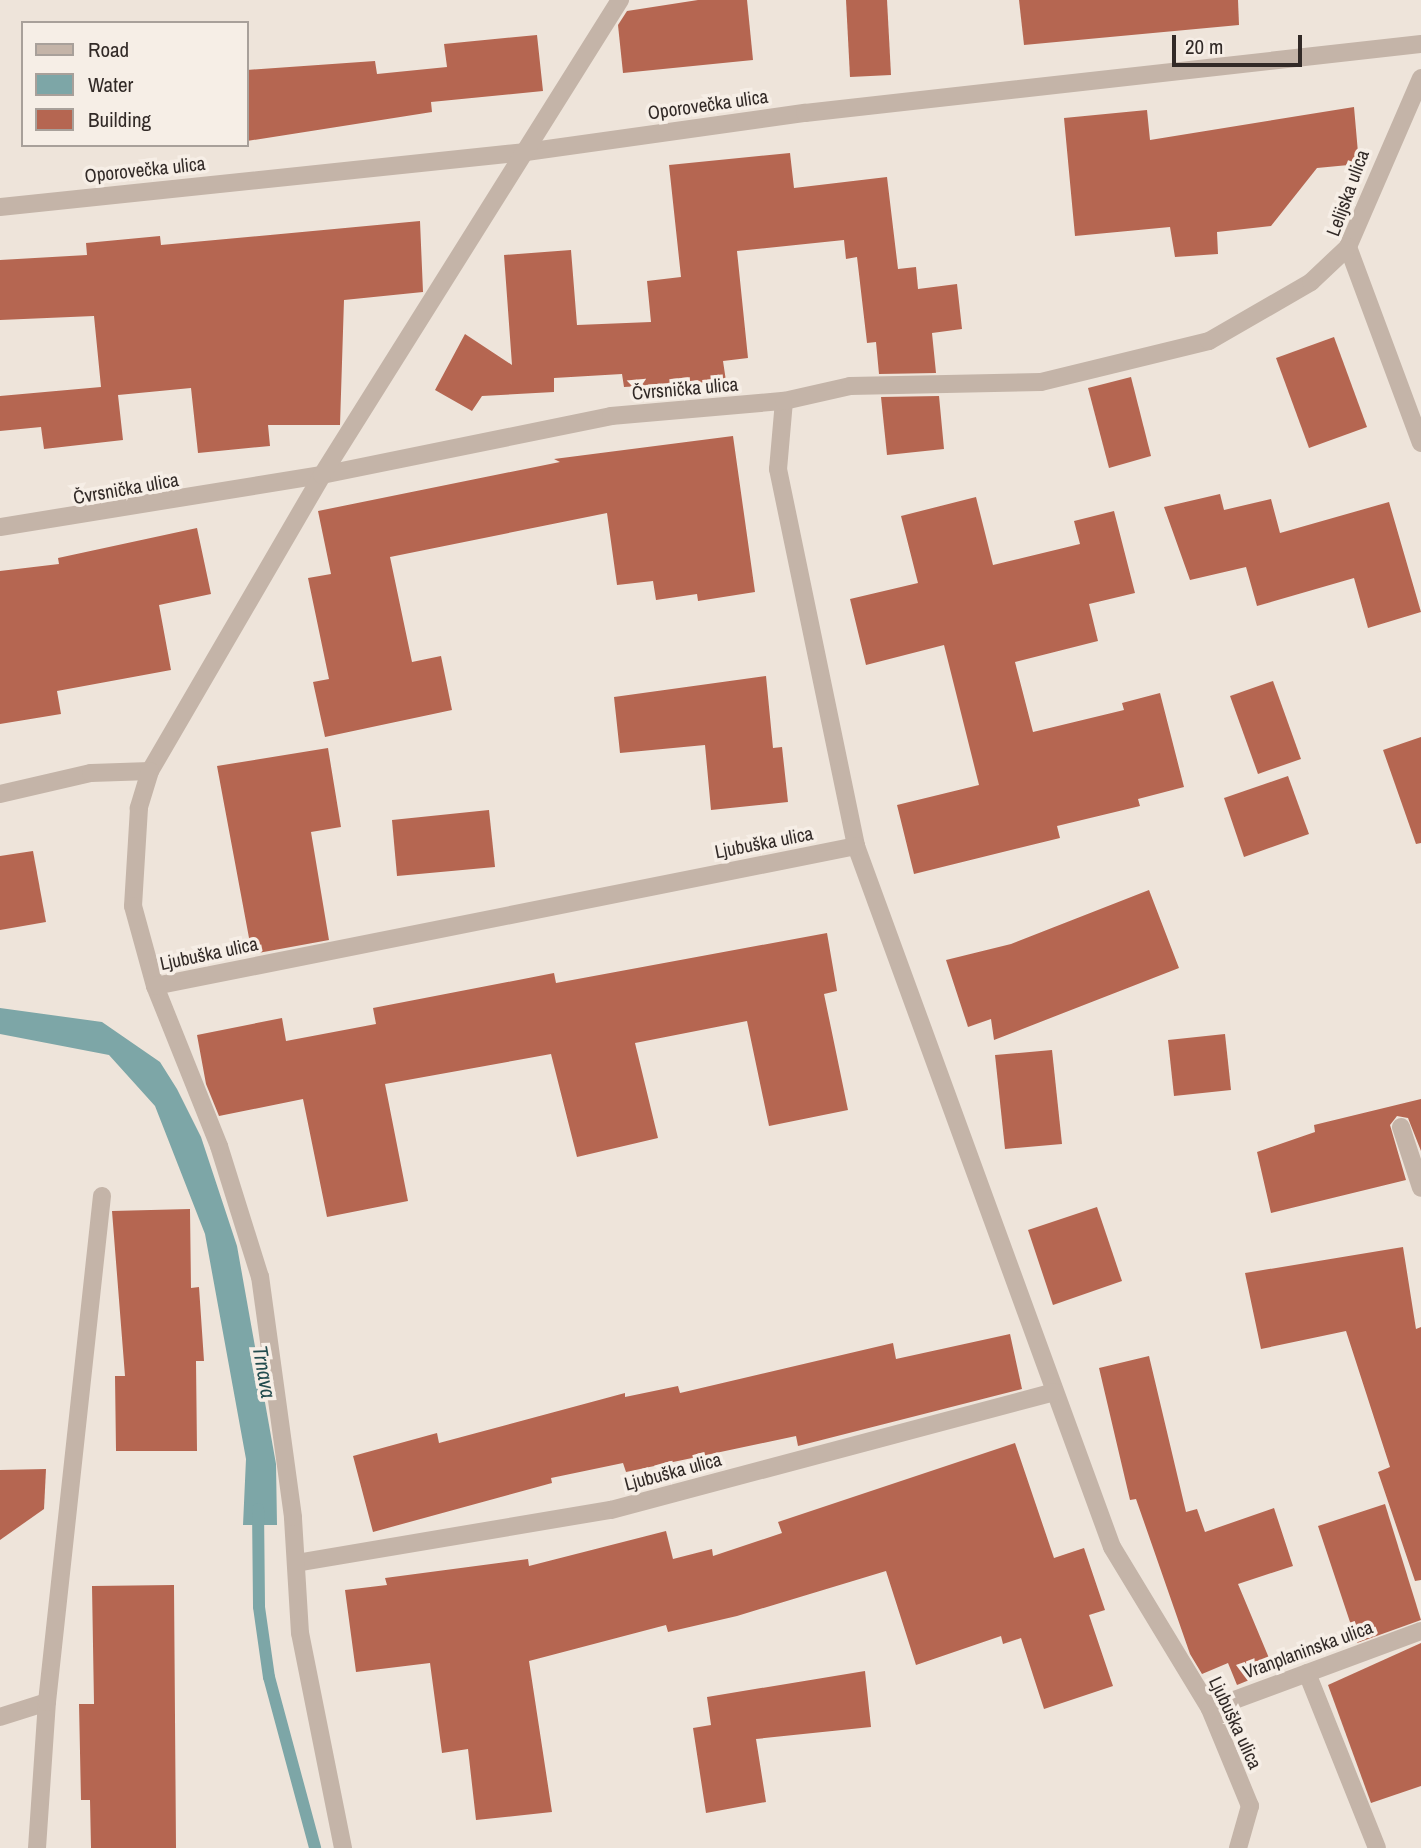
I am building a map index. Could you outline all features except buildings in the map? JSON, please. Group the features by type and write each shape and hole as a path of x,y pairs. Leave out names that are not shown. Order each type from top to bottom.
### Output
{"street":[{"path":"155,986 134,906 138,820 150,771 322,475 620,0"},
{"name":"Oporovečka ulica","path":"0,207 526,152 805,113 1421,44"},
{"name":"Lelijska ulica","path":"1421,78 1348,247 1421,443"},
{"name":"Čvrsnička ulica","path":"0,527 322,475 611,416 784,401 850,386 1041,382 1209,341 1301,289 1348,247"},
{"name":"Ljubuška ulica","path":"784,401 778,469 856,846 1112,1547 1210,1709 1250,1806 1238,1848"},
{"path":"0,794 90,773 150,771"},
{"name":"Ljubuška ulica","path":"343,1848 300,1633 296,1563 260,1277 219,1146 155,986 856,846"},
{"path":"1401,1127 1421,1188"},
{"path":"37,1848 47,1702 102,1196"},
{"name":"Ljubuška ulica","path":"296,1563 611,1510 1055,1392"},
{"name":"Vranplaninska ulica","path":"1210,1709 1421,1631"},
{"path":"1307,1674 1377,1848"},
{"path":"0,1717 47,1702"}],"water":[{"path":"0,1008 102,1022 160,1062 177,1089 201,1137 237,1246 276,1464 277,1525 243,1525 246,1459 205,1234 155,1106 109,1055 0,1034"}],"waterway":[{"name":"Trnava","path":"258,1509 259,1607 269,1677 315,1848"}]}
